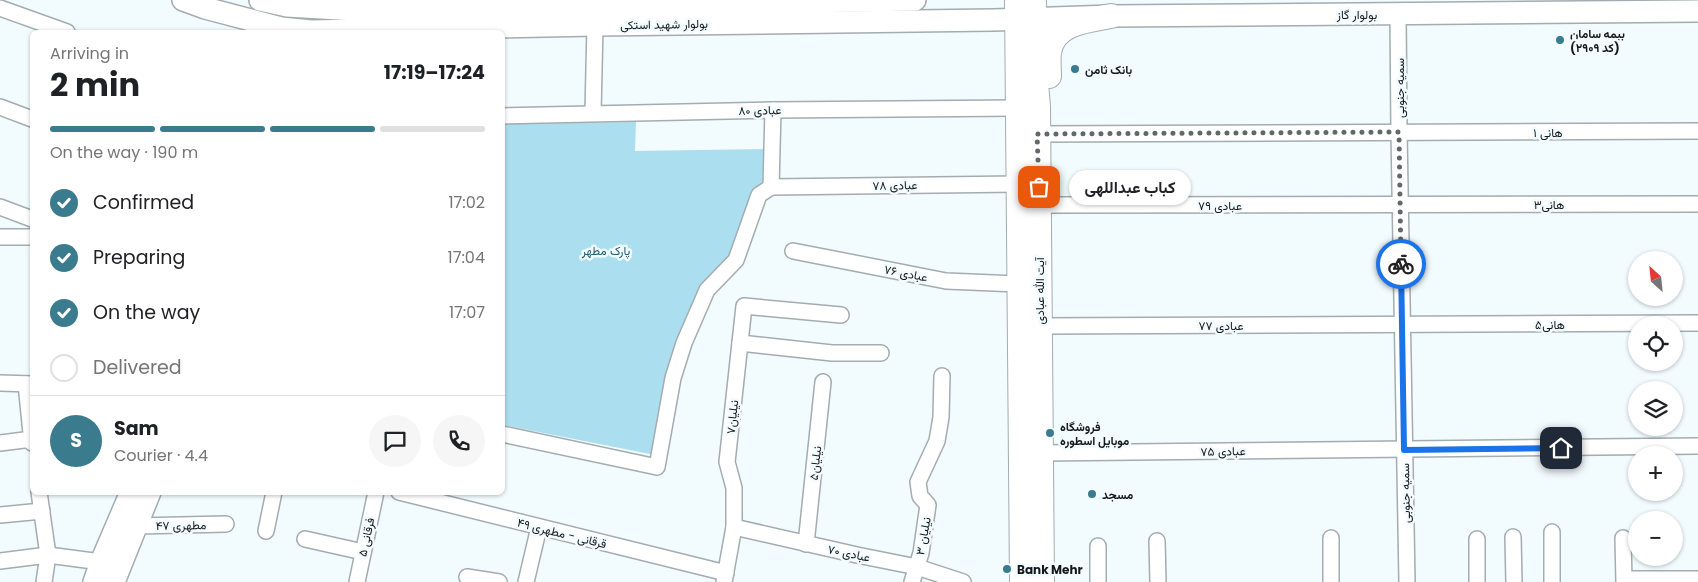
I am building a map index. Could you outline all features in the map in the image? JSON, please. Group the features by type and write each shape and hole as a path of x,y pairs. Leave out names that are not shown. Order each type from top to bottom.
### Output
{"main road":[{"name":"بولوار شهید استکی","path":"183,0 205,8 281,28 302,30"},
{"name":"بولوار شهید استکی","path":"260,0 287,6 331,4 366,10 915,0"},
{"path":"323,30 331,4"},
{"name":"بولوار شهید استکی","path":"400,30 596,25 1025,9"},
{"name":"بولوار گاز","path":"1025,9 1111,16 1698,11"},
{"name":"آیت الله عبادی","path":"1022,582 1019,184 1028,108 1035,70 1025,9"},
{"path":"1028,108 1045,92 1049,82 1051,43 1058,34 1071,25 1111,16"},
{"name":"آیت الله عبادی","path":"1028,108 1037,134 1042,582"},
{"path":"114,582 127,524 131,495"},
{"path":"94,582 101,562 148,495"},
{"path":"1630,582 1698,582"}],"street":[{"path":"0,8 61,30"},
{"name":"سمیه جنوبی","path":"1398,13 1407,582"},
{"path":"593,113 596,25"},
{"path":"0,107 30,117"},
{"name":"عبادی ۸۰","path":"505,116 773,110 1028,108"},
{"path":"505,435 657,467 673,378 684,343 707,290 736,260 759,195 771,187 773,110"},
{"name":"هانی ۱","path":"1037,134 1698,131"},
{"name":"عبادی ۷۸","path":"771,187 1019,184"},
{"name":"هانی۳","path":"1400,205 1698,204"},
{"name":"عبادی ۷۹","path":"1039,205 1400,205"},
{"path":"0,207 30,218"},
{"path":"0,237 30,237"},
{"name":"عبادی ۷۶","path":"793,251 946,281 1020,284"},
{"name":"نیلیان۷","path":"725,578 734,528 734,488 728,462 744,306 841,315"},
{"name":"هانی۵","path":"1402,324 1698,322"},
{"name":"عبادی ۷۷","path":"1039,326 1402,324"},
{"path":"740,343 832,353 881,353"},
{"name":"نیلیان ۳","path":"912,582 921,553 928,505 920,496 918,482 937,441 941,417 942,376"},
{"name":"نیلیان۵","path":"806,544 823,382"},
{"path":"0,383 29,384 30,402"},
{"path":"0,443 30,439"},
{"name":"عبادی ۷۵","path":"1041,453 1698,446"},
{"path":"40,495 48,555 44,582"},
{"path":"266,531 273,495"},
{"name":"فرقانی ۵","path":"357,582 375,495"},
{"name":"قرقانی - مطهری ۴۹","path":"411,495 539,527 725,578"},
{"path":"0,515 42,511"},
{"name":"مطهری ۴۷","path":"127,524 226,524"},
{"path":"526,582 539,527"},
{"name":"عبادی ۷۰","path":"734,528 917,567 963,582"},
{"path":"1552,532 1552,582"},
{"path":"1513,537 1514,582"},
{"path":"1331,538 1331,582"},
{"path":"1623,538 1624,582"},
{"path":"1477,539 1478,582"},
{"path":"305,540 363,552"},
{"path":"1157,541 1158,582"},
{"path":"1098,546 1098,582"},
{"path":"0,561 48,555 101,562"},
{"path":"467,577 499,582"}],"green space":[{"name":"پارک مطهر","path":"636,122 635,151 768,149 767,175 754,192 734,253 704,283 655,455 505,425 505,124"}],"way so far":[{"path":"1039,187 1037,134 1399,132 1401,264"}],"place":[{"name":"بیمه سامان (کد ۲۹۰۹)","path":"1560,40"},
{"name":"بانک ثامن","path":"1075,69"},
{"name":"کباب عبداللهی","path":"1039,187"},
{"name":"فروشگاه موبایل اسطوره","path":"1050,433"},
{"name":"مسجد","path":"1092,494"},
{"name":"Bank Mehr","path":"1007,569"}],"route":[{"path":"1401,264 1404,450 1561,448"}]}
